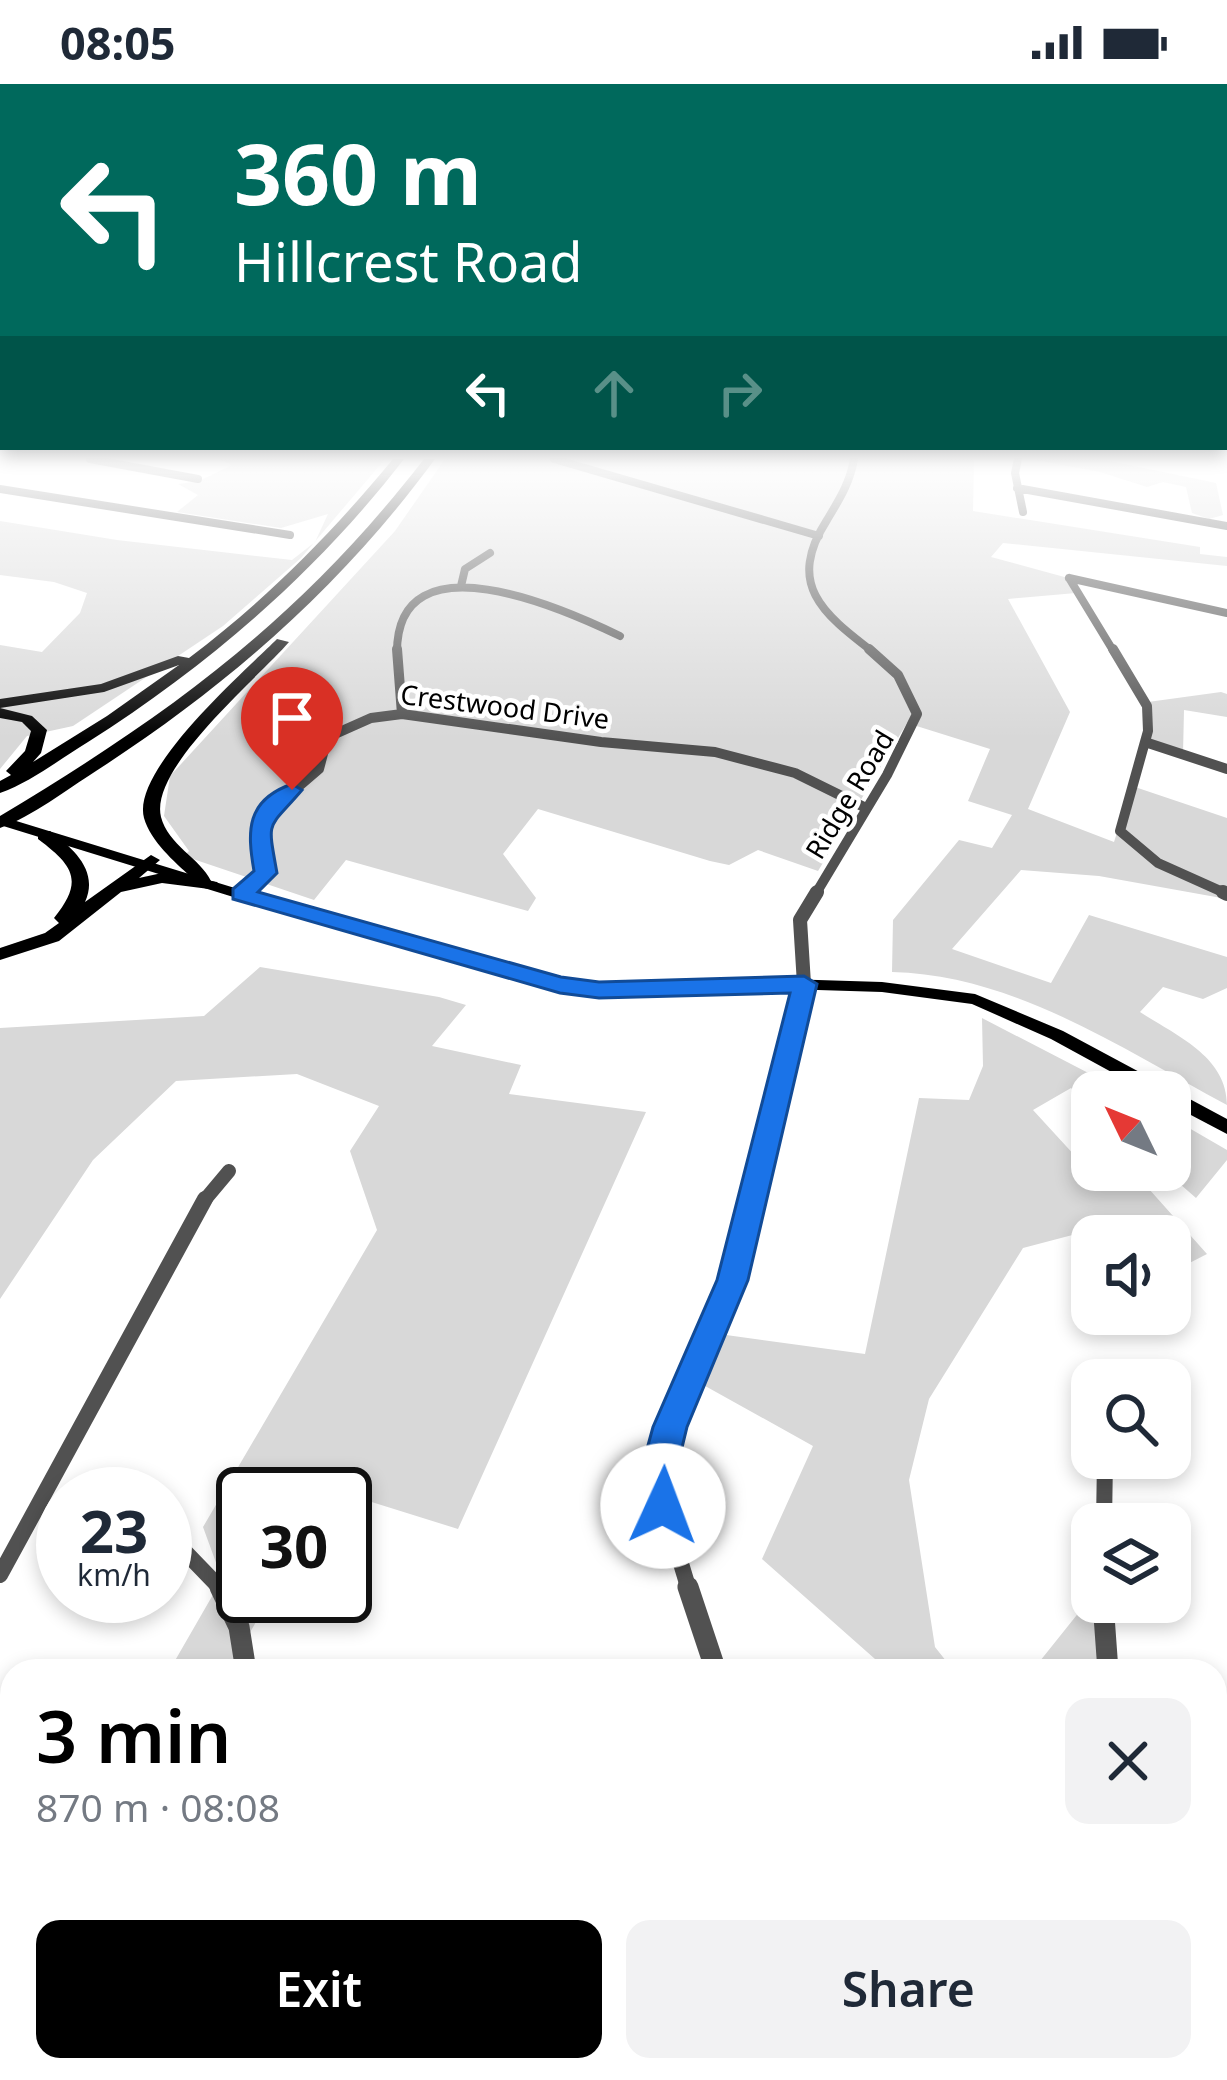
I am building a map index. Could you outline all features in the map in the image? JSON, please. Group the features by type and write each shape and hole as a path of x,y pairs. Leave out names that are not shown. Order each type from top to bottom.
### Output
{"highway":[{"path":"0,785 103,727 241,626 323,552"},
{"path":"0,822 133,742 240,662 332,582 357,552"},
{"path":"207,883 168,843 153,818 151,796 161,773 366,552"},
{"path":"0,709 127,681 184,658 241,626"},
{"path":"0,709 27,719 39,730 33,753 0,785"},
{"path":"0,942 51,927 74,909 82,894 83,874 75,859 34,829"},
{"path":"0,954 52,937 147,863"},
{"path":"113,892 162,878 207,883"}],"main road":[{"path":"0,811 34,829"},
{"path":"0,822 560,985 599,990 804,984 930,990 987,1003 1122,1071"},
{"path":"1191,1107 1227,1127"}],"street":[{"name":"Ridge Road","path":"712,1659 668,1528 660,1494 662,1460 670,1427 732,1280 804,984 800,920 911,730 916,706 895,671 830,619 815,597 808,564 813,552"},
{"path":"461,586 465,568 490,553"},
{"path":"1227,613 1069,578 1144,696 1149,718 1120,831 1170,870 1227,895"},
{"path":"402,714 403,615 420,599 461,586 514,594 620,636"},
{"name":"Crestwood Drive","path":"241,894 266,873 258,829 262,818 319,769 325,746 335,734 371,718 402,714 757,761 802,776 866,808"},
{"path":"1144,742 1227,770"},
{"path":"67,1467 209,1189 229,1171"},
{"path":"0,1574 36,1520"},
{"path":"192,1554 238,1612 244,1659"},
{"path":"1105,1623 1107,1659"}],"shaded area":[{"path":"0,552 223,552 292,560 306,552 223,626 73,726 27,736 0,769 0,645 42,652 80,613 87,593 54,582 0,575"},
{"path":"376,552 995,552 991,557 1068,578 1076,593 1008,599 1070,712 1028,809 1114,842 1132,786 1227,818 1227,899 1099,876 1021,870 952,949 1051,983 1089,915 1227,957 1227,988 1203,999 1163,987 1140,1012 1209,1060 1225,1088 1227,1105 1191,1085 1191,1071 1165,1071 1024,1001 937,976 892,972 893,920 959,840 992,848 1012,815 968,801 990,749 907,723 818,871 758,850 729,865 710,861 538,809 503,854 536,898 528,911 346,860 314,900 184,856 189,851 164,816 170,776"},
{"path":"1092,552 1200,552 1227,557 1227,566"},
{"path":"1227,694 1227,717 1184,710 1183,754 1149,741 1148,702"},
{"path":"260,967 466,1005 432,1046 521,1065 509,1094 646,1112 458,1529 372,1502 372,1467 238,1467 377,1230 350,1151 379,1106 297,1074 176,1081 93,1160 0,1299 0,1028 204,1016"},
{"path":"982,1018 1084,1071 1071,1071 1071,1088 1033,1110 1071,1151 1071,1191 1151,1191 1172,1215 1071,1215 1071,1235 1023,1248 929,1399 909,1480 935,1647 944,1659 875,1659 762,1559 813,1446 698,1382 719,1334 865,1354 919,1098 969,1100 983,1066"},
{"path":"1191,1129 1227,1150 1227,1160 1196,1198 1188,1191"},
{"path":"1191,1236 1207,1254 1191,1262"},
{"path":"216,1505 216,1563 203,1527"},
{"path":"216,1589 216,1623 255,1623 249,1634 251,1659 176,1659"},
{"path":"1071,1622 1109,1623 1117,1659 1042,1659"}],"route":[{"path":"292,790 259,824 266,873 241,894 560,985 599,990 804,984 732,1280 670,1427 662,1460 663,1506"}]}
